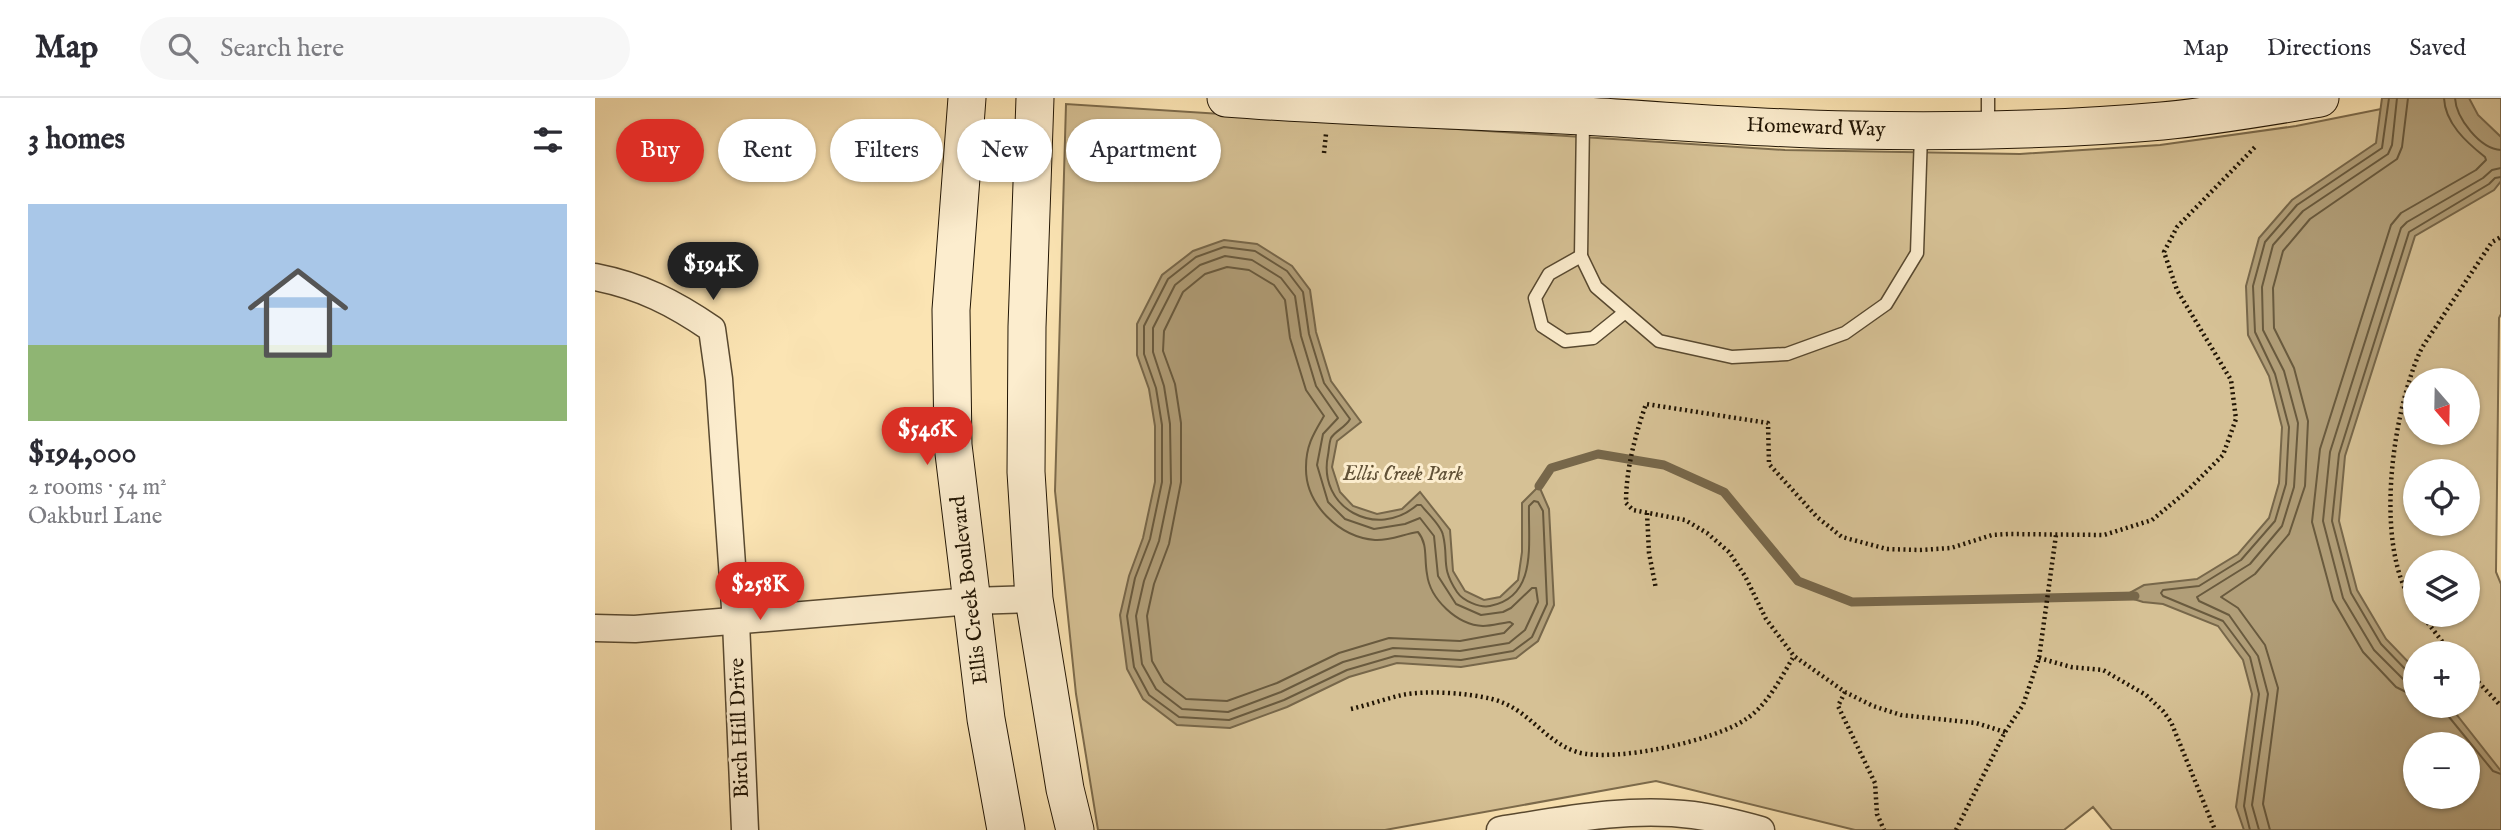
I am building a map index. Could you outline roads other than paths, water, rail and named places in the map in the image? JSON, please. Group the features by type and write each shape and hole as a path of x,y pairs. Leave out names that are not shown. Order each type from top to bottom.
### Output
{"street":[{"name":"Ellis Creek Boulevard","path":"967,98 951,310 953,445 986,719 1006,830"},
{"path":"1035,98 1027,327 1026,472 1034,599 1065,789 1075,830"},
{"name":"Homeward Way","path":"1243,99 1329,106 1597,114 1733,126 1921,131 1988,114 2160,121 2320,98"},
{"name":"Birch Hill Drive","path":"595,278 633,286 677,306 712,329 719,379 736,622 745,830"},
{"path":"595,628 635,629 971,601 1034,599"},
{"path":"1500,830 1582,816 1635,812 1690,814 1718,818 1761,830"}],"lane":[{"path":"1597,114 1581,256 1596,287 1659,341 1733,356 1787,354 1845,333 1887,304 1917,253 1921,131"},
{"path":"1581,256 1549,274 1535,298 1542,326 1565,341 1593,338 1624,313"}],"water":[{"path":"2382,98 2469,98 2478,115 2501,137 2501,181 2494,190 2415,236 2345,456 2339,521 2357,590 2386,639 2403,657 2403,718 2459,718 2470,732 2403,732 2403,809 2480,809 2480,744 2501,771 2501,830 2244,830 2236,807 2252,694 2243,660 2218,626 2163,604 2124,596 2144,585 2197,579 2238,554 2269,518 2279,483 2282,427 2269,376 2248,335 2246,286 2259,238 2292,200 2376,143"},
{"path":"1224,240 1257,244 1292,266 1310,290 1316,332 1331,381 1361,422 1337,441 1332,467 1340,492 1353,506 1377,514 1402,509 1420,492 1450,530 1453,571 1465,591 1484,600 1500,597 1518,580 1522,552 1522,503 1539,486 1549,509 1554,605 1538,641 1516,658 1461,667 1397,663 1349,677 1287,707 1230,728 1177,725 1143,699 1127,669 1120,615 1129,576 1143,538 1155,482 1155,426 1149,389 1137,355 1137,324 1162,275 1193,251"}],"waterway":[{"path":"1539,486 1551,468 1598,454 1664,465 1724,492 1798,581 1852,602 2135,596"}],"park label":[{"name":"Ellis Creek Park","path":"1403,474"}]}
